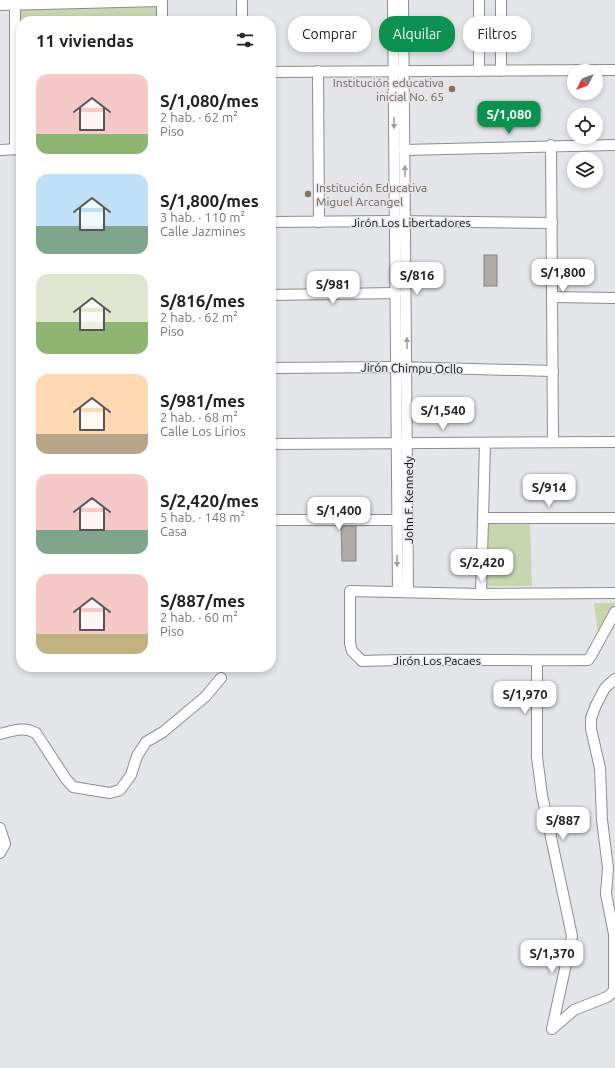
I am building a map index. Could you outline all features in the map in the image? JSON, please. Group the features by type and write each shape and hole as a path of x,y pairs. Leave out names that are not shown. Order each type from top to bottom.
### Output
{"street":[{"path":"242,0 242,16"},
{"name":"John F. Kennedy","path":"393,0 404,150 396,293 397,442 403,520"},
{"name":"John F. Kennedy","path":"403,0 398,71 400,221 407,367 408,442 403,520 403,592"},
{"path":"478,71 479,0"},
{"path":"501,0 501,71"},
{"path":"0,5 15,2 162,1 162,16"},
{"path":"15,2 16,51"},
{"path":"276,72 615,70"},
{"path":"318,72 319,222"},
{"path":"404,150 615,144"},
{"path":"551,145 553,442"},
{"path":"0,150 16,149"},
{"name":"Jirón Los Libertadores","path":"276,222 400,221 552,223"},
{"path":"276,295 396,293"},
{"path":"552,296 615,298"},
{"name":"Jirón Chimpu Ocllo","path":"276,368 407,367 553,371"},
{"path":"276,444 397,442 615,442"},
{"path":"481,594 484,443"},
{"path":"483,518 615,518"},
{"path":"276,520 403,520"},
{"name":"Jirón Los Pacaes","path":"403,592 350,591 350,643 352,651 362,661 426,658 537,661 588,660 592,656 615,612"},
{"path":"403,592 481,594 615,593"},
{"path":"537,661 537,757 542,795 572,936 552,1029 574,1010 607,997 614,991 614,934 606,894 608,868 602,820 600,768 591,724 596,705 605,688 615,679"},
{"path":"0,734 20,729 32,731 40,738 66,779 73,787 110,793 120,790 131,775 137,756 146,742 164,732 196,704 221,678"},
{"path":"0,828 5,844 0,853"}],"green space":[{"path":"156,7 156,16 18,16 18,8"},
{"path":"530,521 532,586 483,586 484,522"},
{"path":"594,603 615,603 615,612 599,641"}],"building":[{"path":"484,255 497,255 497,286 484,286"},
{"path":"341,526 356,526 356,561 342,561"}],"place":[{"name":"Institución educativa inicial No. 65","path":"452,89"},
{"name":"Institución Educativa Miguel Arcangel","path":"308,194"}]}
